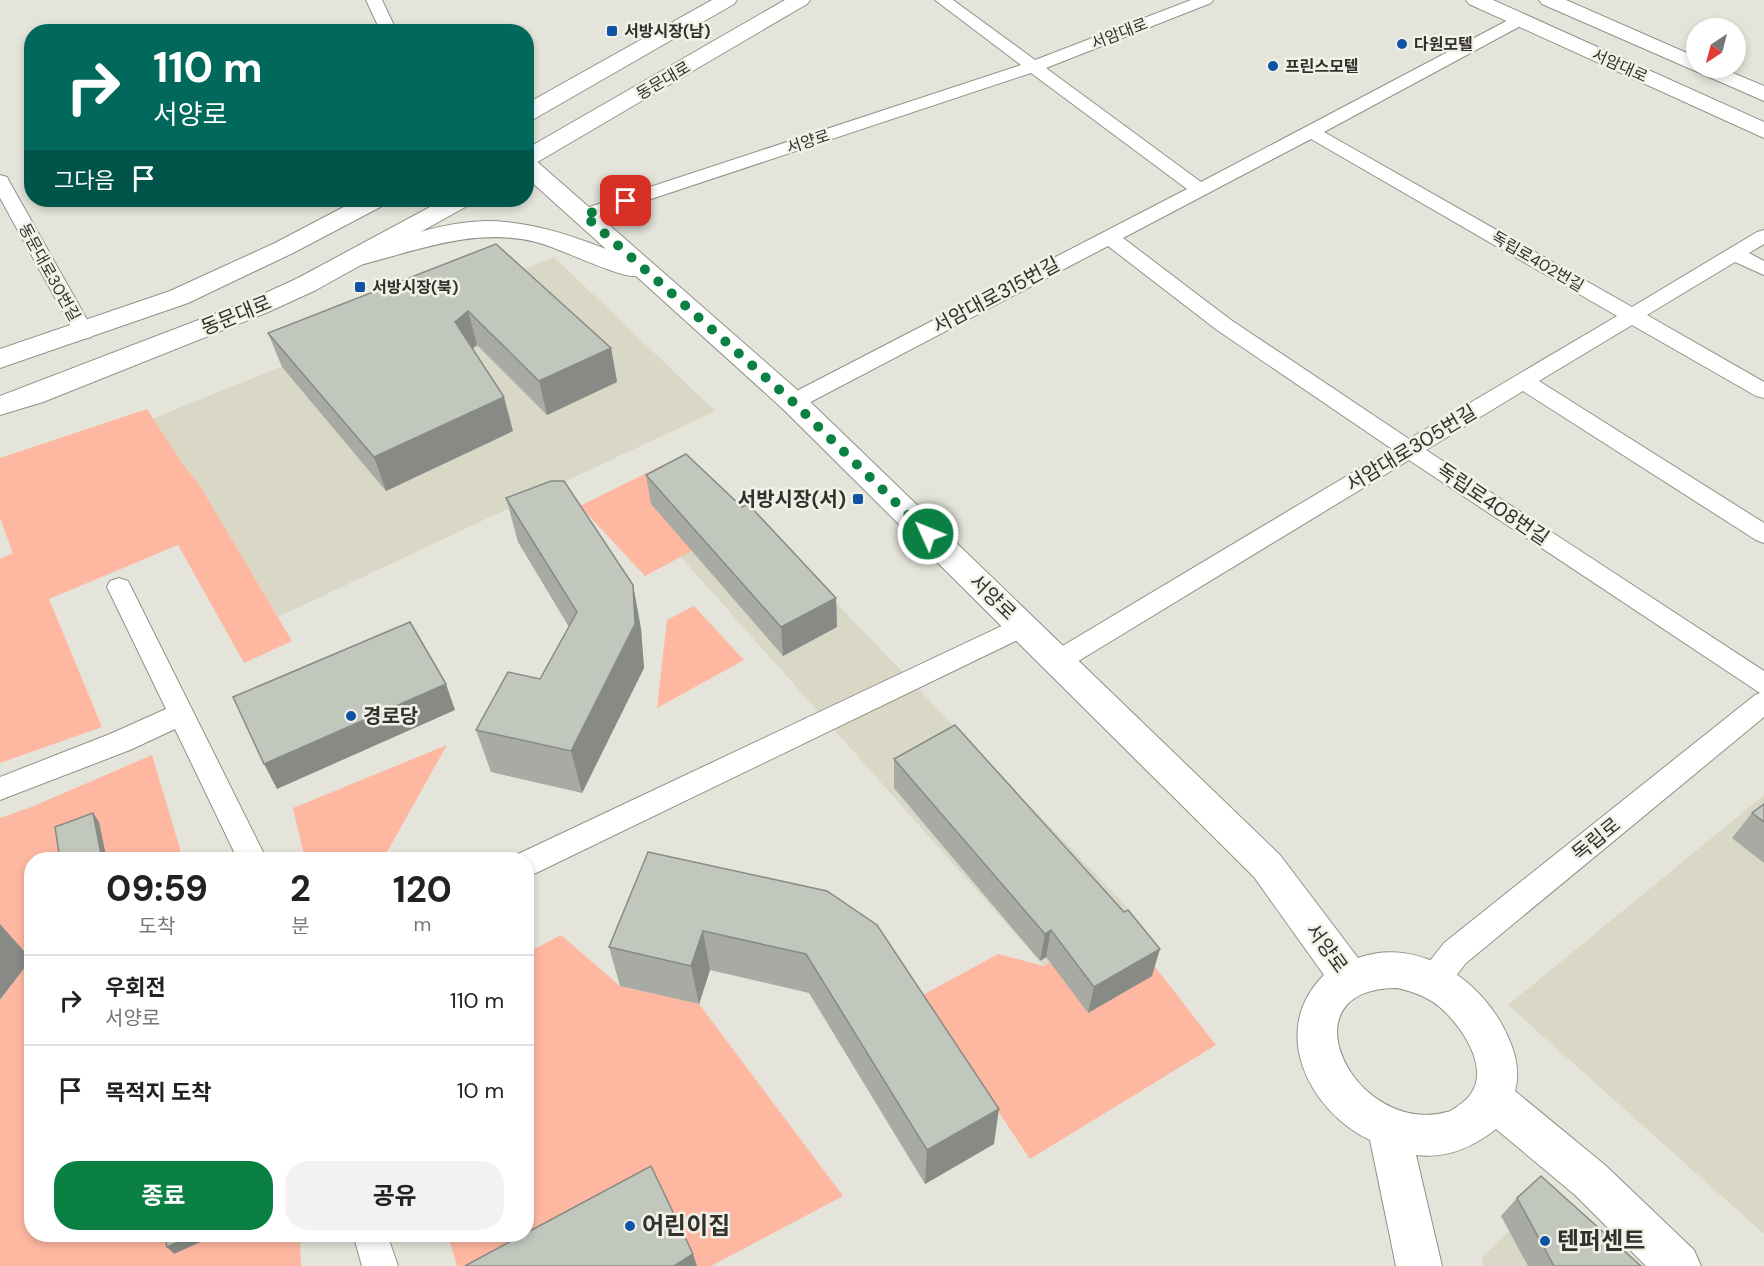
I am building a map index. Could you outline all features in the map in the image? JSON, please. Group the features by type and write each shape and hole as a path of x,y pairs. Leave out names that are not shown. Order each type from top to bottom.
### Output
{"main road":[{"name":"동문대로","path":"534,109 727,0"},
{"name":"동문대로","path":"534,154 800,0"},
{"name":"서암대로","path":"1476,0 1764,131"},
{"name":"서암대로","path":"1549,0 1686,61"},
{"path":"1726,78 1764,94"},
{"name":"서양로","path":"534,171 793,402 1267,866 1349,978"},
{"name":"동문대로","path":"0,359 84,332 209,283 284,248 362,207"},
{"name":"동문대로","path":"0,406 257,307 360,257 448,207"},
{"path":"360,257 457,232 499,229 543,236 655,278"},
{"path":"1397,970 1433,981 1455,994 1478,1017 1493,1044 1498,1072 1493,1099 1476,1120 1452,1134 1421,1136 1389,1128 1359,1111 1335,1087 1320,1059 1317,1034 1320,1012 1331,992 1349,978 1371,971 1397,970"},
{"path":"1493,1099 1590,1180 1678,1266"},
{"path":"1389,1128 1419,1266"}],"lane":[{"path":"374,0 385,24"},
{"path":"943,0 1199,189"},
{"name":"서암대로","path":"1033,67 1205,0"},
{"name":"서암대로315번길","path":"793,402 1311,132 1520,20"},
{"name":"서양로","path":"584,215 1033,67"},
{"name":"독립로402번길","path":"1311,132 1764,391"},
{"name":"동문대로30번길","path":"0,181 84,332"},
{"name":"독립로408번길","path":"1108,236 1224,325 1322,393 1410,448 1764,684"},
{"name":"서암대로305번길","path":"1058,661 1764,236"},
{"path":"1735,254 1764,269"},
{"path":"1523,381 1764,534"},
{"path":"119,586 248,852"},
{"path":"534,860 1023,626"},
{"name":"독립로","path":"1433,981 1455,953 1764,702"},
{"path":"0,789 120,742 181,714"},
{"path":"372,1242 380,1266"}],"shaded area":[{"path":"554,257 715,411 278,617 199,484 152,419"},
{"path":"147,409 182,463 199,484 292,641 244,663 178,545 49,599 102,727 0,763 0,559 13,553 0,518 0,458"},
{"path":"671,461 738,526 645,576 580,506"},
{"path":"755,518 1128,908 1044,966 680,556"},
{"path":"694,606 744,660 657,708 667,620"},
{"path":"447,745 387,852 303,852 293,808"},
{"path":"152,755 181,852 24,852 24,957 0,950 0,818 34,806"},
{"path":"1764,795 1764,1234 1508,1005"},
{"path":"1120,922 1216,1045 1030,1159 921,996 998,954 1044,966"},
{"path":"561,935 620,986 699,1004 843,1196 711,1266 457,1266 450,1242 534,1242 534,949"},
{"path":"24,967 24,1242 300,1242 301,1266 0,1266 0,1001"},
{"name":"텐퍼센트","path":"1547,1195 1614,1266 1484,1266 1481,1258"}],"building":[{"path":"496,244 611,348 539,381 468,311 455,322 504,397 374,457 268,333"},
{"path":"686,454 742,507 748,504 836,598 781,627 646,475"},
{"path":"551,481 564,481 633,585 635,624 571,751 476,730 508,672 540,679 577,612 506,498"},
{"path":"410,622 446,684 264,764 233,697"},
{"path":"955,725 1124,912 1128,910 1160,949 1094,987 1051,930 1045,934 894,759"},
{"path":"1764,804 1764,822 1752,813"},
{"path":"93,813 101,852 59,852 55,827"},
{"path":"648,852 827,891 877,925 999,1109 927,1150 806,954 703,931 691,966 609,947"},
{"name":"어린이집","path":"651,1166 693,1254 674,1266 465,1266 509,1242 534,1242 534,1229"},
{"path":"1541,1176 1641,1266 1554,1266 1517,1198"},
{"path":"166,1242 178,1242 167,1247"}],"place":[{"name":"서방시장(남)","path":"612,31"},
{"name":"다원모텔","path":"1402,44"},
{"name":"프린스모텔","path":"1273,66"},
{"name":"서방시장(북)","path":"360,287"},
{"name":"서방시장(서)","path":"858,499"},
{"name":"경로당","path":"351,716"},
{"name":"어린이집","path":"630,1226"},
{"name":"텐퍼센트","path":"1545,1241"}],"route":[{"path":"626,201 584,215 793,402 928,534"}]}
